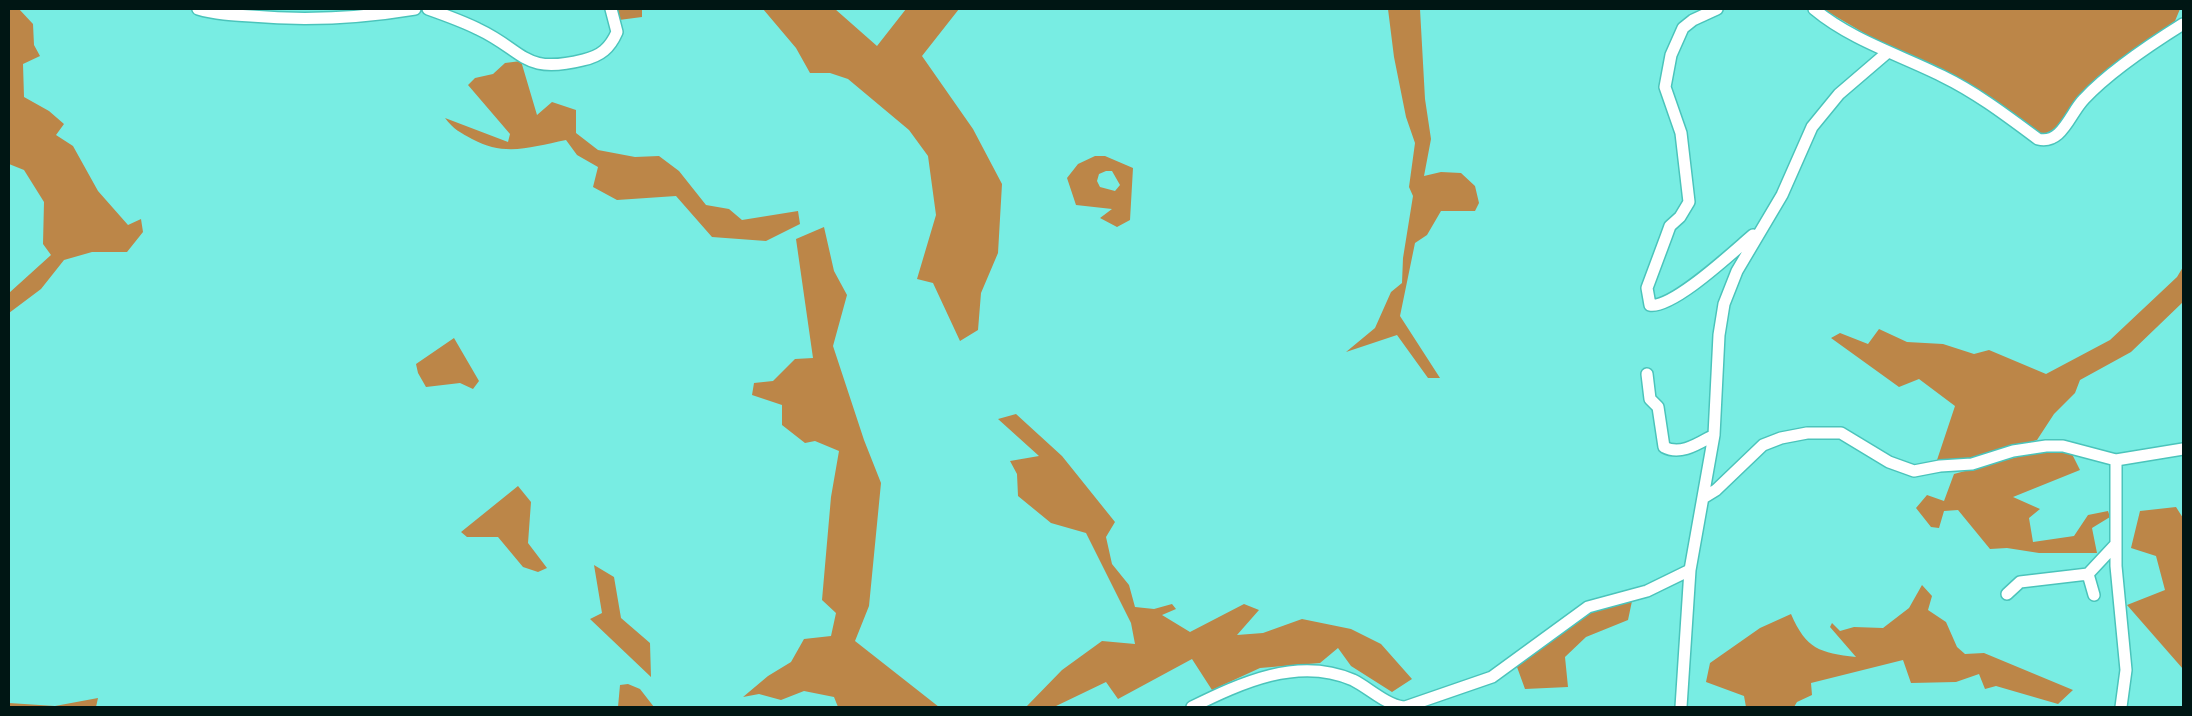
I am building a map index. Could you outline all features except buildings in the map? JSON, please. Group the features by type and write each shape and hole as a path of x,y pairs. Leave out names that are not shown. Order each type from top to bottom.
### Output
{"street":[{"path":"198,9 229,14 294,18 365,17 415,9"},
{"path":"428,9 479,29 522,57 548,66 588,59 605,51 617,32 611,9"},
{"path":"1717,9 1693,20 1683,28 1671,55 1665,87 1681,133 1688,202 1680,217 1670,226 1647,288 1650,305 1661,303 1702,278 1726,260 1762,228"},
{"path":"1814,9 1826,18 1888,52 1970,90 2038,139 2049,140 2061,132 2085,98 2108,77 2181,26 2183,15"},
{"path":"1681,707 1690,570 1714,435 1718,335 1724,304 1737,271 1782,195 1805,140 1822,112 1854,79 1888,52"},
{"path":"1648,374 1650,399 1658,407 1664,447 1675,451 1685,449 1714,435"},
{"path":"1703,498 1716,490 1763,445 1781,438 1807,433 1841,432 1894,465 1914,471 1940,466 1972,464 2013,451 2046,446 2063,446 2116,460 2183,449"},
{"path":"2116,460 2116,544 2126,670 2121,707"},
{"path":"2007,594 2020,582 2088,574 2116,544"},
{"path":"1192,707 1242,683 1271,674 1299,672 1343,677 1404,707 1492,676 1588,607 1647,590 1690,570"},
{"path":"2088,574 2094,595"}],"shaded area":[{"path":"9,9 19,9 33,24 34,45 40,56 23,64 24,97 49,111 64,124 56,135 73,146 98,191 128,225 141,219 143,232 127,252 92,252 64,260 41,289 9,313 9,293 51,255 43,244 44,202 24,170 9,164"},
{"path":"616,9 642,9 642,17 619,20"},
{"path":"763,9 835,9 877,46 906,9 959,9 922,56 973,129 1002,184 998,253 981,293 978,330 960,341 933,283 917,279 936,215 928,156 909,130 848,79 830,73 810,73 796,48"},
{"path":"1388,9 1420,9 1425,99 1431,139 1424,176 1441,172 1461,173 1475,186 1479,203 1475,211 1441,211 1427,235 1415,243 1400,316 1440,378 1428,378 1397,335 1346,352 1375,328 1391,292 1402,283 1403,258 1413,196 1409,187 1415,143 1406,117 1394,57"},
{"path":"1823,9 2180,9 2175,21 2113,65 2077,97 2053,133 2038,135"},
{"path":"521,61 537,115 552,102 576,110 576,133 598,150 635,157 659,156 679,171 706,205 729,209 742,220 798,211 800,224 766,241 712,237 676,196 617,200 593,187 598,167 577,155 566,140 530,148 496,148 472,139 448,122 445,118 508,142 510,134 468,85 475,78 493,74 505,63"},
{"path":"1095,156 1105,156 1133,168 1130,220 1117,227 1100,218 1112,209 1076,205 1067,178 1078,164","holes":["1112,171 1120,185 1115,191 1100,187 1097,181 1099,174"]},
{"path":"824,227 834,271 847,295 833,346 864,440 881,483 869,606 855,641 939,707 838,707 834,697 804,691 781,700 759,694 743,697 768,676 791,662 804,639 831,636 836,613 822,600 831,497 839,451 815,441 805,443 782,425 782,405 752,395 754,383 773,381 795,359 813,358 796,239"},
{"path":"2183,267 2183,302 2131,352 2080,380 2075,393 2054,414 2037,440 1976,459 1937,460 1955,406 1919,379 1899,387 1831,338 1840,333 1868,344 1879,329 1907,342 1943,344 1974,354 1989,350 2046,374 2110,340 2177,277"},
{"path":"454,338 479,381 473,389 460,383 426,387 418,373 416,364"},
{"path":"1016,414 1062,456 1115,522 1106,537 1112,564 1129,585 1135,607 1154,609 1172,604 1176,609 1162,615 1190,632 1244,604 1259,610 1237,635 1263,633 1302,619 1351,629 1381,644 1412,679 1392,692 1351,666 1338,648 1320,663 1260,668 1212,690 1192,659 1118,699 1106,682 1054,707 1026,707 1062,670 1102,641 1135,644 1131,623 1086,533 1051,523 1018,496 1017,474 1010,461 1039,456 998,419"},
{"path":"2071,452 2080,470 2013,497 2040,509 2029,518 2033,542 2074,536 2088,515 2108,511 2110,517 2092,528 2097,553 2039,553 2007,548 1990,549 1958,510 1944,511 1939,528 1931,527 1916,508 1927,495 1944,501 1954,474 2032,453"},
{"path":"518,486 531,502 528,543 547,568 538,572 523,567 498,537 467,537 461,532"},
{"path":"2176,507 2183,518 2183,669 2127,605 2165,590 2156,556 2131,548 2140,511"},
{"path":"594,565 614,577 621,618 650,643 651,677 590,619 602,613"},
{"path":"1922,585 1932,596 1928,610 1946,622 1957,647 1965,654 1984,653 2073,690 2058,704 1996,686 1985,689 1979,674 1956,682 1911,683 1903,660 1811,683 1812,695 1797,702 1794,707 1746,707 1744,696 1706,682 1710,663 1760,628 1791,614 1802,635 1816,647 1833,654 1856,657 1830,627 1832,623 1840,631 1854,627 1883,628 1909,608"},
{"path":"1632,601 1628,620 1586,637 1565,657 1568,687 1525,689 1517,667 1534,648 1596,609"},
{"path":"628,684 640,689 654,707 618,707 620,685"},
{"path":"98,698 96,707 9,707 9,703 55,706"}]}
